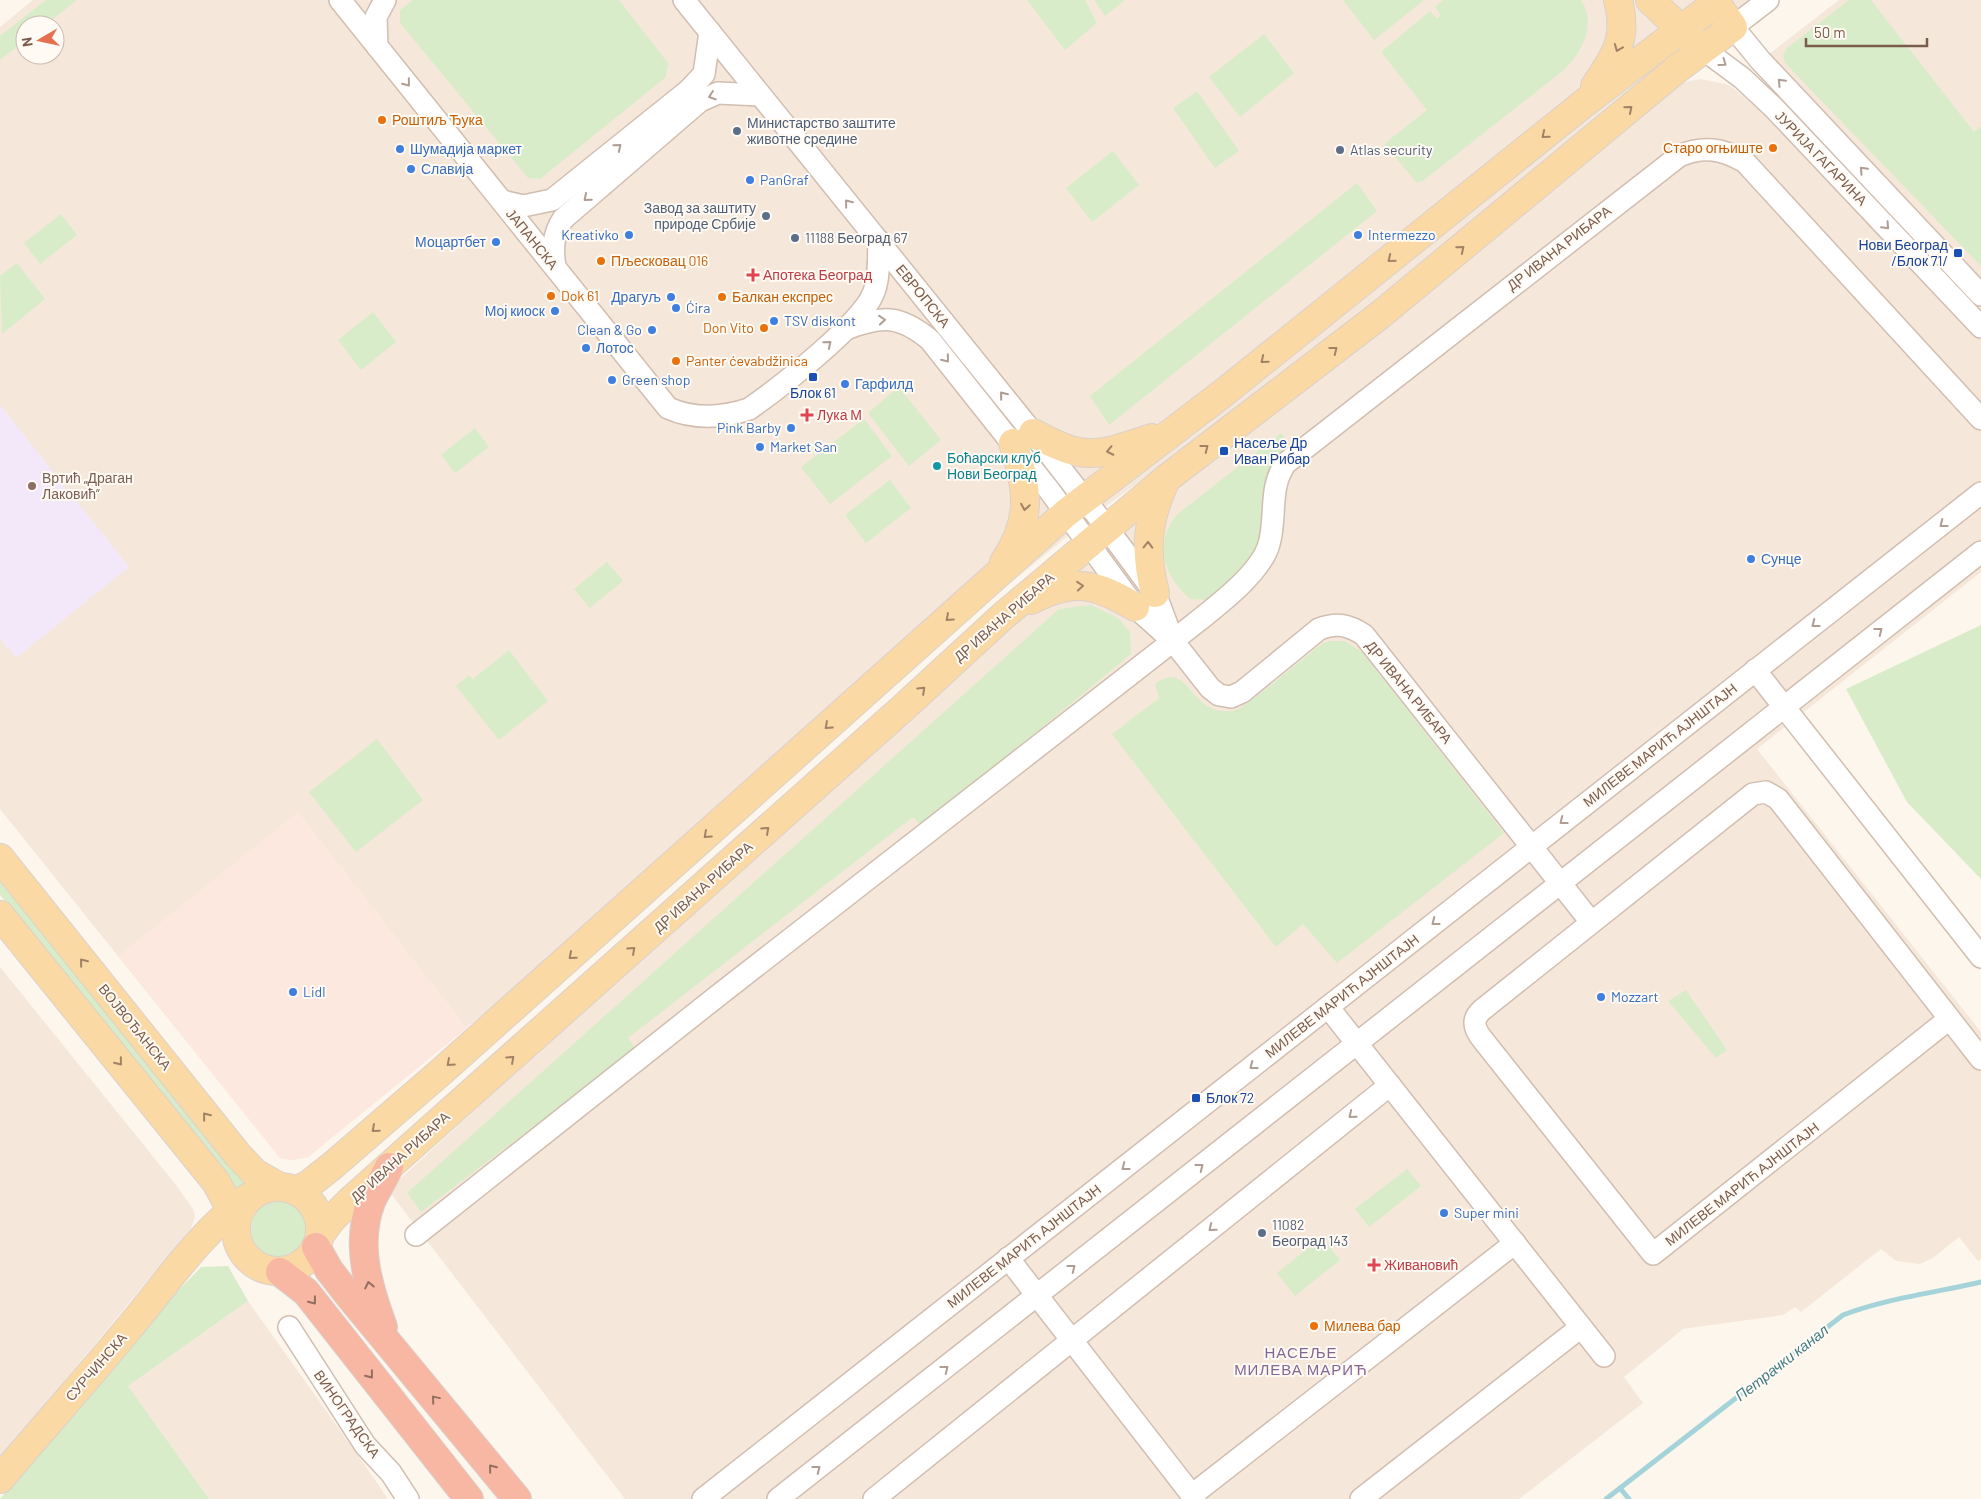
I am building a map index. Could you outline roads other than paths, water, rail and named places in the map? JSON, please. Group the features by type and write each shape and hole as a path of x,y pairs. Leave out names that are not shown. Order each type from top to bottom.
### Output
{"highway":[{"path":"389,1167 371,1202 363,1239 371,1296 391,1347"},
{"path":"318,1241 328,1270 517,1499"},
{"path":"280,1272 306,1292 469,1499"}],"main road":[{"path":"1583,104 1613,59 1621,43 1623,24 1618,0"},
{"name":"ЈУРИЈА ГАГАРИНА","path":"1650,0 1703,49"},
{"path":"242,1253 236,1238 239,1210 265,1188 287,1189 308,1185 332,1166 442,1071 1075,506 1222,394 1583,104 1717,1"},
{"name":"ЈУРИЈА ГАГАРИНА","path":"1717,1 1733,27"},
{"name":"ДР ИВАНА РИБАРА","path":"318,1241 331,1220 389,1167 903,708 1003,616 1166,478 1387,309 1703,49 1733,27"},
{"path":"986,586 1006,560 1021,525 1026,506 1023,438 1082,454 1114,450 1173,431"},
{"path":"1003,616 1053,590 1084,586 1145,600 1149,529 1157,500 1166,478"},
{"name":"ВОЈВОЂАНСКА","path":"0,858 237,1154 255,1173 287,1189"},
{"path":"0,915 239,1210"},
{"path":"198,1160 206,1198 196,1246 221,1247 242,1253 259,1268 280,1272 302,1264 318,1241 319,1221 315,1209 307,1198 287,1189"},
{"name":"СУРЧИНСКА","path":"0,1479 196,1246 239,1210"}],"street":[{"name":"ЈАПАНСКА","path":"340,0 668,408 686,414 725,416 750,409 846,329 873,295 877,278 879,241"},
{"path":"378,46 376,18 385,0"},
{"name":"ЕВРОПСКА","path":"684,0 879,241 1075,506"},
{"name":"ДР ИВАНА РИБАРА","path":"1733,27 1768,0"},
{"name":"ЈУРИЈА ГАГАРИНА","path":"1733,27 1760,60 1981,295"},
{"path":"502,201 523,206 552,200 681,96 704,74 710,32"},
{"name":"ЈУРИЈА ГАГАРИНА","path":"1703,49 1742,78 1773,107 1981,327"},
{"path":"555,267 552,252 554,239 563,220 700,101 718,93 760,94"},
{"name":"ДР ИВАНА РИБАРА","path":"416,1235 707,1003 1172,641 1238,587 1262,561 1271,537 1278,474 1286,463 1607,210 1679,156 1690,151 1714,149 1724,150 1745,162 1981,419"},
{"name":"ЈАПАНСКА","path":"846,329 880,319 893,319 917,329"},
{"name":"ЕВРОПСКА","path":"917,329 930,340 1023,438"},
{"name":"МИЛЕВЕ МАРИЋ АЈНШТАЈН","path":"703,1499 1981,493"},
{"name":"ДР ИВАНА РИБАРА","path":"1075,506 1145,600 1172,641 1210,688 1220,695 1231,697 1242,692 1319,629 1332,624 1353,628 1373,645 1531,846"},
{"path":"778,1499 1981,552"},
{"path":"1755,670 1981,957"},
{"name":"МИЛЕВЕ МАРИЋ АЈНШТАЈН","path":"1949,1019 1653,1254 1482,1040 1476,1031 1474,1023 1476,1016 1482,1010 1591,922 1753,794 1766,792 1778,799 1981,1059"},
{"path":"1531,846 1591,922"},
{"path":"1328,1007 1604,1356"},
{"path":"874,1499 1072,1338 1390,1085"},
{"path":"1008,1258 1194,1497 1514,1243"},
{"name":"ВИНОГРАДСКА","path":"288,1327 365,1445 391,1473 408,1499"},
{"path":"1361,1499 1581,1327"}],"waterway":[{"name":"Петрачки канал","path":"1606,1499 1843,1315 1894,1300 1981,1282"},
{"name":"Петрачки канал","path":"1620,1488 1629,1499"}],"place":[{"name":"Роштиљ Ђука","path":"382,120"},
{"name":"Министарство заштите животне средине","path":"737,131"},
{"name":"Старо огњиште","path":"1773,148"},
{"name":"Шумадија маркет","path":"400,149"},
{"name":"Atlas security","path":"1340,150"},
{"name":"Славија","path":"411,169"},
{"name":"PanGraf","path":"750,180"},
{"name":"Завод за заштиту природе Србије","path":"766,216"},
{"name":"Kreativko","path":"629,235"},
{"name":"Intermezzo","path":"1358,235"},
{"name":"11188 Београд 67","path":"795,238"},
{"name":"Моцартбет","path":"496,242"},
{"name":"Нови Београд /Блок 71/","path":"1958,253"},
{"name":"Пљесковац 016","path":"601,261"},
{"name":"Апотека Београд","path":"753,275"},
{"name":"Dok 61","path":"551,296"},
{"name":"Драгуљ","path":"671,297"},
{"name":"Балкан експрес","path":"722,297"},
{"name":"Ćira","path":"676,308"},
{"name":"Мој киоск","path":"555,311"},
{"name":"TSV diskont","path":"774,321"},
{"name":"Don Vito","path":"764,328"},
{"name":"Clean & Go","path":"652,330"},
{"name":"Лотос","path":"586,348"},
{"name":"Panter ćevabdžinica","path":"676,361"},
{"name":"Блок 61","path":"813,377"},
{"name":"Green shop","path":"612,380"},
{"name":"Гарфилд","path":"845,384"},
{"name":"Лука М","path":"807,415"},
{"name":"Pink Barby","path":"791,428"},
{"name":"Market San","path":"760,447"},
{"name":"Насеље Др Иван Рибар","path":"1224,451"},
{"name":"Боћарски клуб Нови Београд","path":"937,466"},
{"name":"Вртић „Драган Лаковић”","path":"32,486"},
{"name":"Сунце","path":"1751,559"},
{"name":"Lidl","path":"293,992"},
{"name":"Mozzart","path":"1601,997"},
{"name":"Блок 72","path":"1196,1098"},
{"name":"Super mini","path":"1444,1213"},
{"name":"11082 Београд 143","path":"1262,1233"},
{"name":"Живановић","path":"1374,1265"},
{"name":"Милева бар","path":"1314,1326"}],"district":[{"name":"НАСЕЉЕ МИЛЕВА МАРИЋ","path":"1301,1362"}]}
